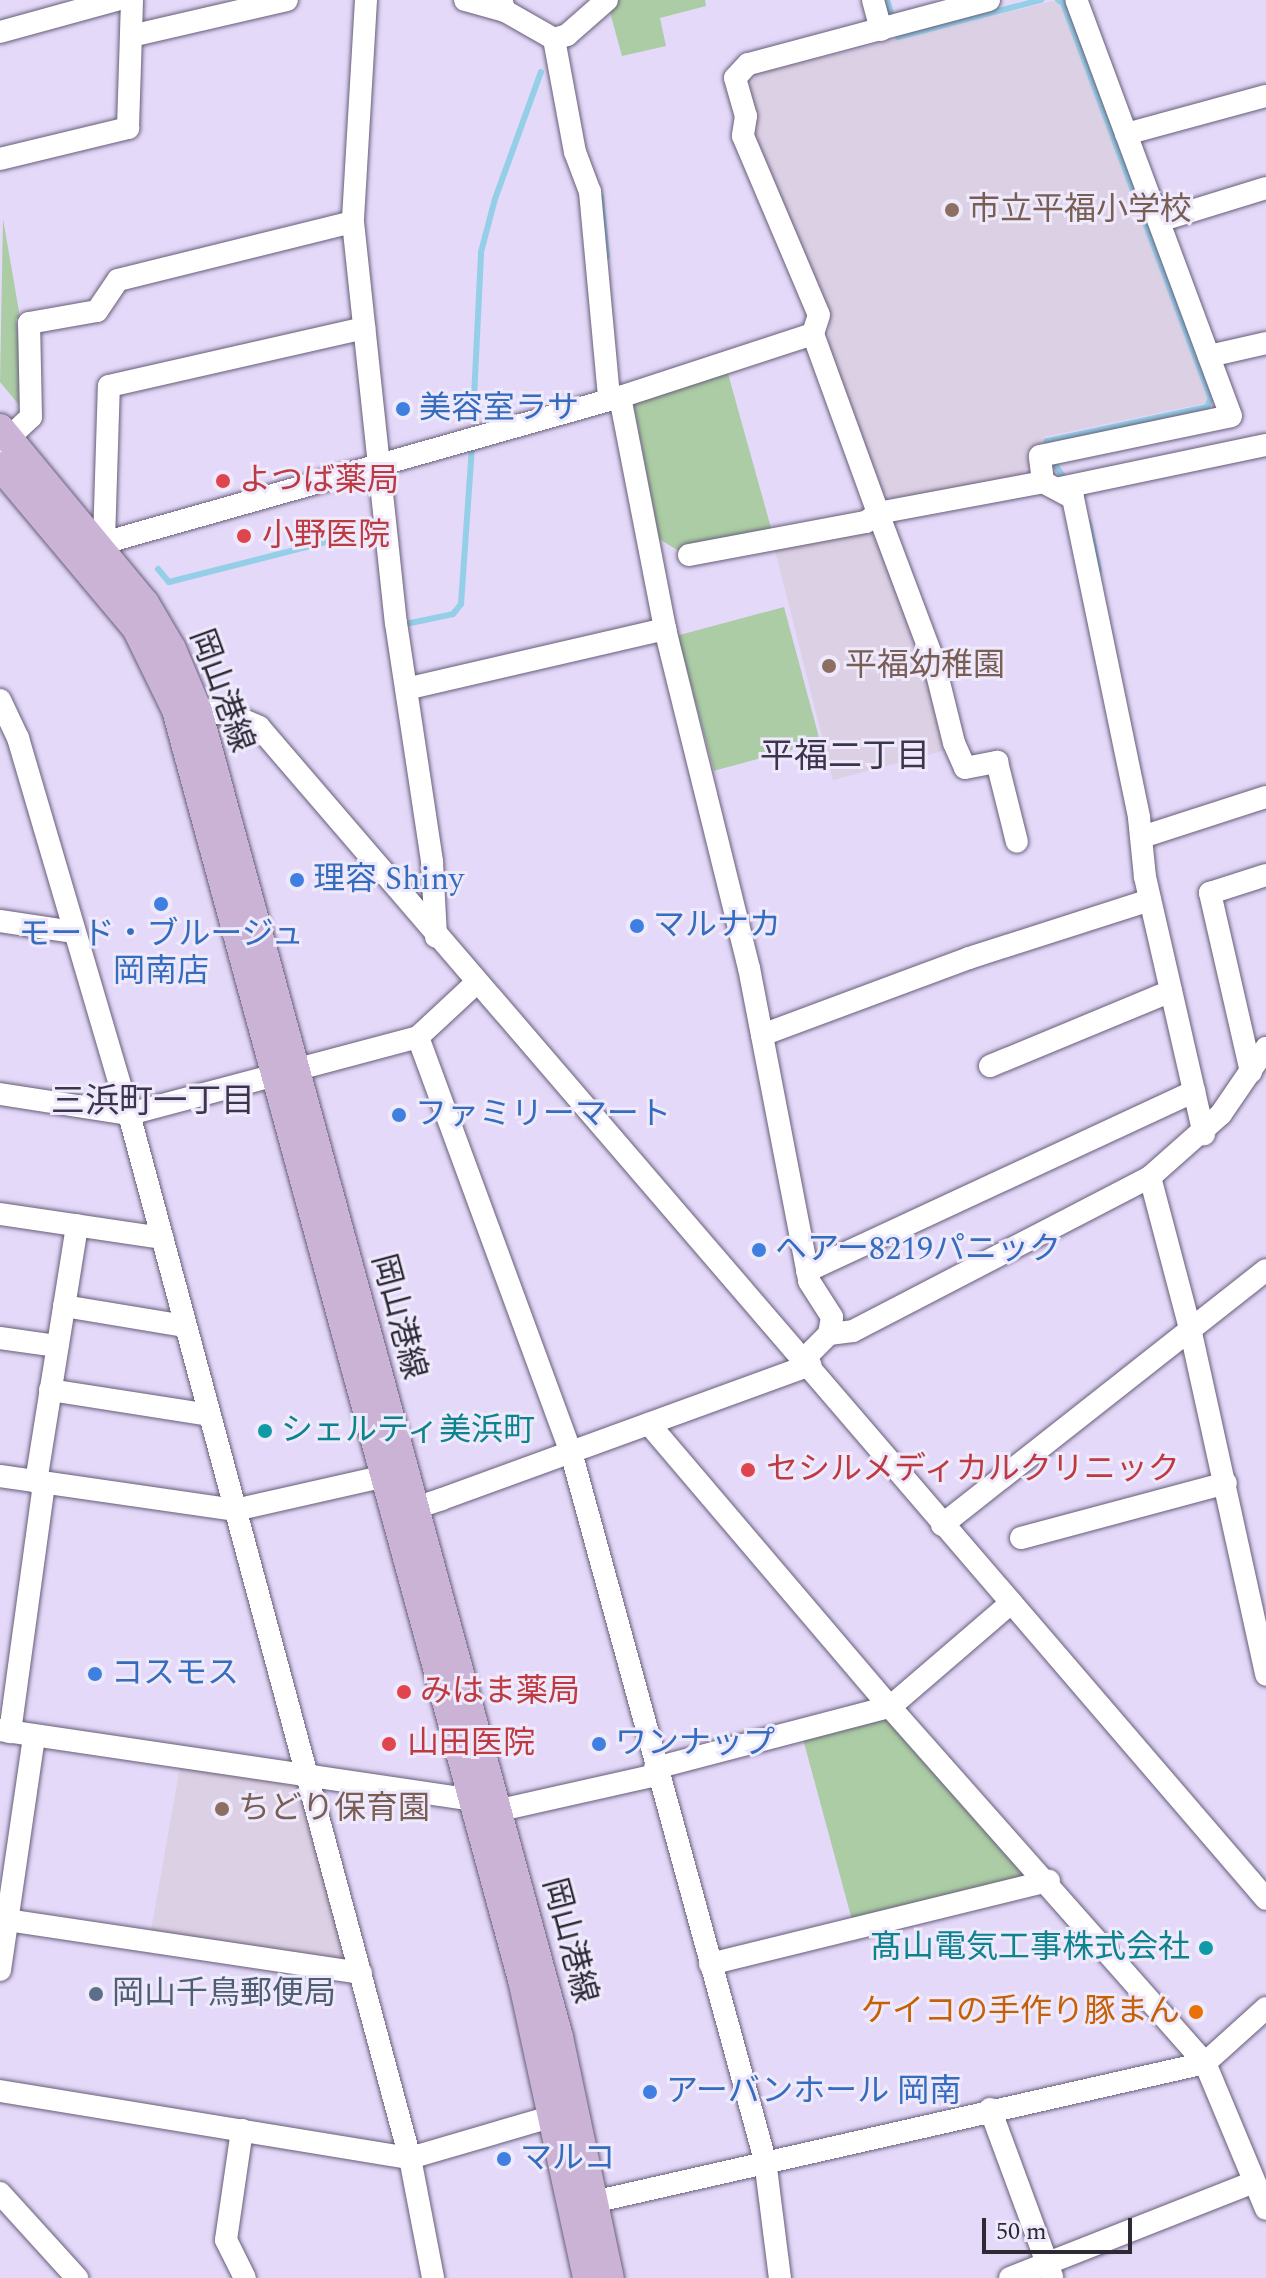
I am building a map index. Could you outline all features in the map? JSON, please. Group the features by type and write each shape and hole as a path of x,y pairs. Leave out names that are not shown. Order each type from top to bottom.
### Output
{"main road":[{"name":"岡山港線","path":"3,438 91,546 187,710 486,1805 566,2113 585,2204 610,2278"},
{"name":"岡山港線","path":"0,466 91,546"},
{"name":"岡山港線","path":"585,2204 587,2278"}],"street":[{"path":"0,32 116,0"},
{"path":"0,159 128,128 132,0"},
{"path":"131,36 287,0"},
{"path":"366,0 349,223 359,329 432,862 436,937"},
{"path":"465,0 503,5 560,37"},
{"path":"560,37 607,0"},
{"path":"873,0 891,27"},
{"path":"989,0 748,64 735,78 746,116 743,136 819,315 813,334 934,662 954,743 965,768 997,762 1017,842"},
{"path":"1076,0 1231,416 1040,456 1073,498 1082,527 1148,836 1150,900 1204,1134"},
{"path":"0,1476 235,1510 400,1492 571,1452 649,1424 807,1362 829,1334 832,1317 807,1271 762,1035 665,629 615,396 590,192 575,152 560,37"},
{"path":"1126,134 1266,96"},
{"path":"1159,221 1266,188"},
{"path":"3,438 33,409 29,323 97,311 118,280 349,223"},
{"path":"359,329 109,386 91,546 615,396 813,334"},
{"path":"1209,356 1266,343"},
{"path":"689,555 866,522 878,513 1060,485 1266,445"},
{"path":"410,688 665,629"},
{"path":"0,700 18,738 129,1114 410,2158 433,2278"},
{"path":"187,710 229,714 259,727 475,984 807,1362 942,1525 1266,1899"},
{"path":"1148,836 1266,797"},
{"path":"1251,1072 1210,893 1266,875"},
{"path":"762,1035 969,958 1150,900"},
{"path":"0,921 74,932"},
{"path":"0,1094 129,1114 284,1070 418,1037 475,984"},
{"path":"990,1066 1171,991"},
{"path":"418,1037 571,1452 656,1772 765,2160 780,2278"},
{"path":"829,1334 853,1331 1150,1177 1204,1134 1266,1048"},
{"path":"807,1271 1194,1091"},
{"path":"1150,1177 1190,1328 1266,1675"},
{"path":"0,1214 162,1238"},
{"path":"77,1225 50,1390 5,1731 486,1805 656,1772 890,1707 1011,1603"},
{"path":"942,1525 1266,1270"},
{"path":"64,1306 185,1326"},
{"path":"0,1338 57,1346"},
{"path":"50,1390 209,1415"},
{"path":"649,1424 890,1707 1049,1881 1205,2063 1257,2174 1266,2209"},
{"path":"1021,1538 1226,1483"},
{"path":"0,1970 4,1919 34,1736"},
{"path":"710,1964 1049,1881"},
{"path":"4,1919 361,1973"},
{"path":"585,2204 765,2160 1205,2063 1266,2008"},
{"path":"0,2091 410,2158 566,2113"},
{"path":"990,2109 1050,2271"},
{"path":"242,2130 226,2240 245,2278"},
{"path":"1010,2278 1050,2271 1257,2174"},
{"path":"0,2193 77,2278"}],"shaded area":[{"path":"1053,1 1061,4 1208,397 1206,403 1043,437 1044,447 1026,451 1029,465 1018,478 895,501 883,492 829,348 829,313 753,135 757,116 749,88 757,74"},
{"path":"865,529 876,537 928,683 943,751 833,780 774,546"},
{"path":"180,1767 299,1786 347,1963 150,1936"}],"green space":[{"path":"614,0 705,0 706,6 660,18 666,46 622,56 608,5"},
{"path":"3,219 20,317 16,319 26,401 20,406 0,382"},
{"path":"727,370 773,535 679,551 659,539 634,406 636,401"},
{"path":"784,607 820,742 714,771 678,635"},
{"path":"887,1717 1030,1880 852,1920 803,1739"}],"waterway":[{"path":"887,0 893,20"},
{"path":"896,30 898,37 1041,0"},
{"path":"1058,0 1063,3 1211,398 1207,407 1047,441 1052,460 1067,482"},
{"path":"473,418 481,252 495,199 541,72"},
{"path":"601,197 607,257"},
{"path":"401,625 453,614 461,604 472,445"},
{"path":"1089,523 1099,571"},
{"path":"158,569 169,582 377,529 377,524"}],"place":[{"name":"市立平福小学校","path":"952,210"},
{"name":"美容室ラサ","path":"403,409"},
{"name":"よつば薬局","path":"223,481"},
{"name":"小野医院","path":"244,536"},
{"name":"平福幼稚園","path":"829,666"},
{"name":"理容 Shiny","path":"297,880"},
{"name":"モード・ブルージュ 岡南店","path":"161,904"},
{"name":"マルナカ","path":"637,926"},
{"name":"ファミリーマート","path":"399,1115"},
{"name":"ヘアー8219パニック","path":"759,1250"},
{"name":"シェルティ美浜町","path":"265,1431"},
{"name":"セシルメディカルクリニック","path":"748,1470"},
{"name":"コスモス","path":"95,1674"},
{"name":"みはま薬局","path":"404,1692"},
{"name":"山田医院","path":"389,1744"},
{"name":"ワンナップ","path":"599,1744"},
{"name":"ちどり保育園","path":"222,1809"},
{"name":"髙山電気工事株式会社","path":"1206,1948"},
{"name":"岡山千鳥郵便局","path":"96,1994"},
{"name":"ケイコの手作り豚まん","path":"1196,2012"},
{"name":"アーバンホール 岡南","path":"650,2092"},
{"name":"マルコ","path":"504,2159"}],"district":[{"name":"平福二丁目","path":"845,758"},
{"name":"三浜町一丁目","path":"153,1103"}]}
